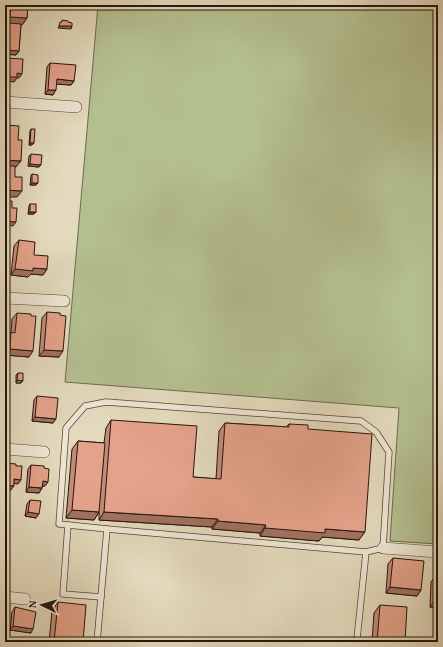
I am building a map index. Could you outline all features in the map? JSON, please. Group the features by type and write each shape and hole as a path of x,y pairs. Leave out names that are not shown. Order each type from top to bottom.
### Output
{"street":[{"path":"5,102 76,107"},
{"path":"5,298 64,302"},
{"path":"5,449 44,452"},
{"path":"383,548 438,552"},
{"path":"5,597 25,599"}],"lane":[{"path":"106,402 361,420 376,432 389,452 383,548 366,552 107,529 59,524 66,428 85,406 106,402"},
{"path":"68,525 63,594 101,597"},
{"path":"97,642 107,529"},
{"path":"348,642 357,639 366,552"}],"green space":[{"path":"98,5 438,5 438,544 390,541 399,408 65,382"}],"building":[{"path":"11,5 28,5 27,18 10,17"},
{"path":"62,20 72,23 72,26 59,26"},
{"path":"8,23 21,24 19,51 6,50"},
{"path":"5,58 23,59 22,74 17,73 17,77 5,77"},
{"path":"50,63 76,65 74,81 57,79 56,90 48,90"},
{"path":"5,125 19,126 18,140 22,140 21,161 5,160"},
{"path":"31,129 35,129 34,143 30,143"},
{"path":"31,154 42,155 41,165 30,164"},
{"path":"5,166 15,166 15,177 22,177 22,191 5,190"},
{"path":"32,174 38,175 38,183 32,183"},
{"path":"5,201 12,201 12,208 17,208 16,222 5,221"},
{"path":"30,204 36,204 36,212 30,212"},
{"path":"19,240 35,242 34,255 48,256 47,269 33,268 33,271 15,269"},
{"path":"47,312 60,313 60,315 66,316 63,351 44,350"},
{"path":"17,313 36,316 33,351 10,349 11,332 15,333"},
{"path":"18,373 23,373 23,381 17,380"},
{"path":"37,396 58,398 56,419 35,417"},
{"path":"111,420 197,426 193,477 221,479 225,423 289,427 289,424 308,425 308,429 372,434 365,532 325,529 325,533 265,528 266,525 218,521 218,519 104,512"},
{"path":"78,441 105,443 99,512 72,510"},
{"path":"5,463 22,466 21,480 14,479 14,486 5,485"},
{"path":"31,465 44,466 44,468 49,469 48,482 43,481 42,488 29,487"},
{"path":"30,500 41,501 39,514 28,512"},
{"path":"393,558 424,561 421,590 390,587"},
{"path":"436,575 438,576 438,601 434,601"},
{"path":"58,602 86,605 83,642 54,642"},
{"path":"380,605 407,607 405,642 377,642"},
{"path":"15,607 36,612 33,629 13,626"},
{"path":"6,625 10,626 7,640 5,639"}]}
